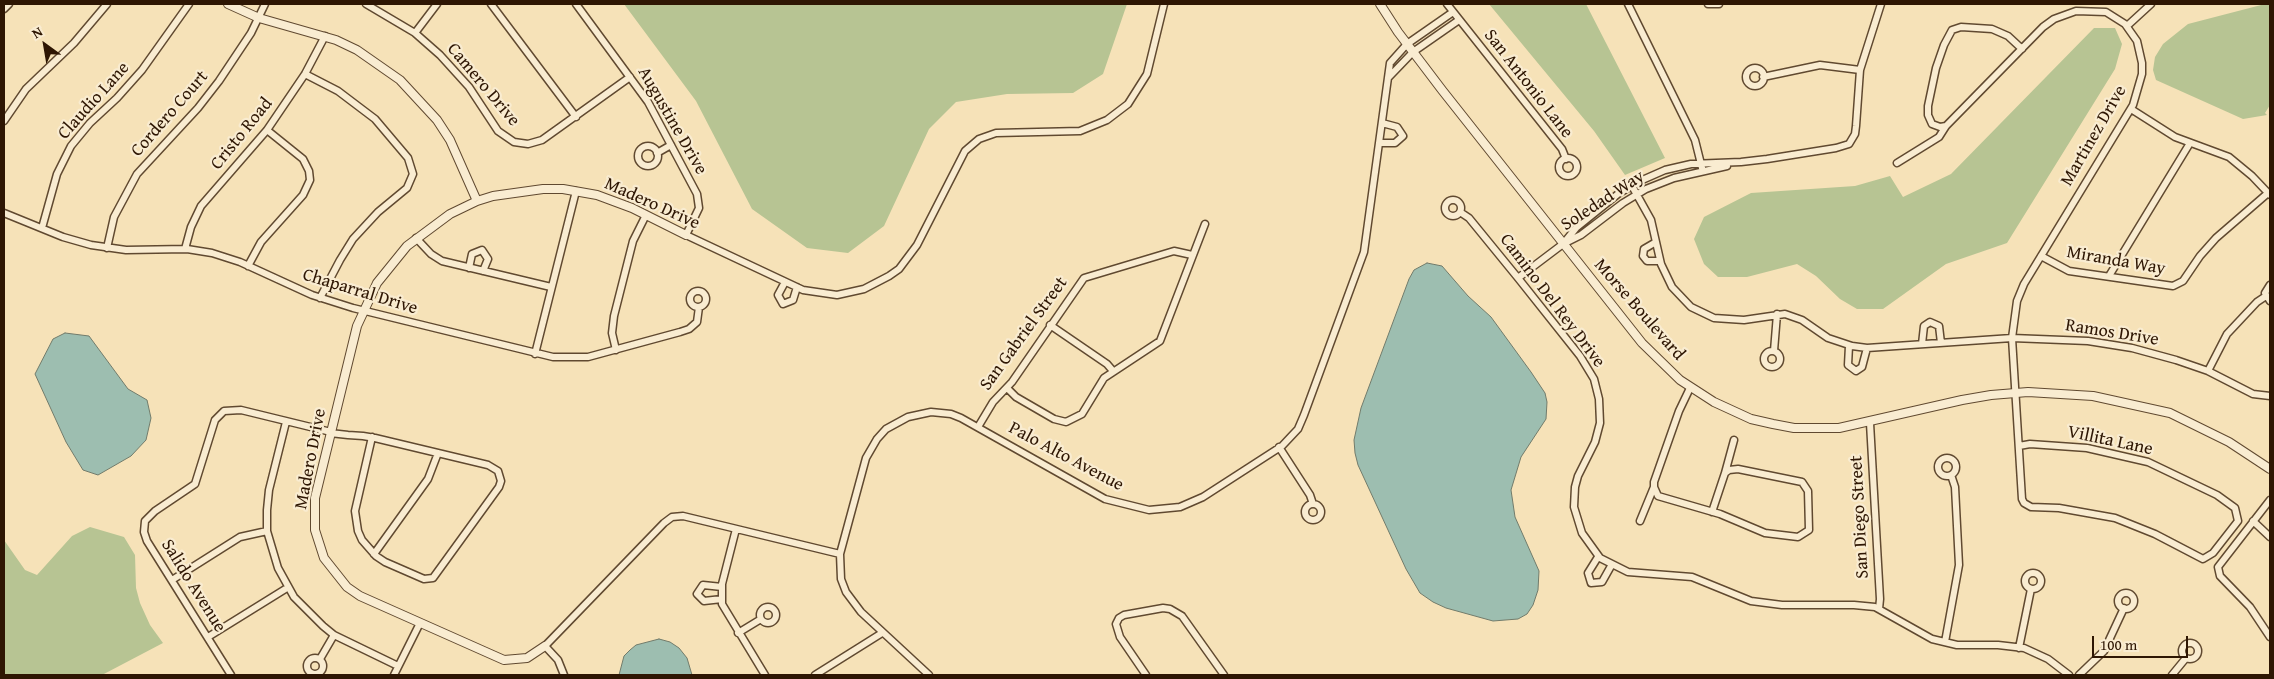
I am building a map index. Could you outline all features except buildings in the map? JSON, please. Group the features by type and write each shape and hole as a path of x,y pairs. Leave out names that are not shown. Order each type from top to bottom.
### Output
{"street":[{"path":"4,9 9,4"},
{"path":"4,121 26,90 67,50 108,4"},
{"name":"Claudio Lane","path":"42,228 57,174 71,146 80,134 117,98 142,70 189,4"},
{"path":"228,4 259,18 325,36 357,50 377,62 400,80 421,101 450,140 477,201"},
{"name":"Cordero Court","path":"107,248 114,217 138,174 198,108 238,54 265,4"},
{"name":"Camero Drive","path":"366,4 415,33 460,76 482,105 498,131 507,139 521,144 536,143 576,117 630,77"},
{"path":"415,33 437,4"},
{"path":"491,4 576,117"},
{"name":"Augustine Drive","path":"576,4 648,102 699,198 698,208 686,235"},
{"name":"Madero Drive","path":"840,554 683,516 668,520 545,646 527,658 504,660 354,592 334,574 324,558 316,537 313,514 331,432 363,311 386,270 416,238 435,224 477,201 525,190 563,189 612,200 797,287 826,294 850,292 878,283 899,269 917,245 965,152 979,139 996,133 1080,131 1094,127 1117,113 1136,94 1146,74 1164,4"},
{"name":"Morse Boulevard","path":"1380,4 1413,52 1642,343 1661,363 1690,388 1751,419 1773,424 1817,429 1870,423 1962,400 2015,393 2093,396 2170,413 2229,442 2270,469"},
{"name":"San Antonio Lane","path":"1447,4 1562,149 1566,159"},
{"path":"1628,4 1696,140 1702,172"},
{"path":"1708,4 1713,6 1719,4"},
{"name":"Soledad Way","path":"1563,244 1576,228 1632,186 1665,170 1691,164 1741,162 1836,148 1849,144 1855,134 1860,70 1878,20 1881,4"},
{"path":"2127,26 2151,4"},
{"name":"Martinez Drive","path":"1897,163 1936,140 1946,126 2054,19 2076,11 2106,12 2127,26 2137,41 2142,63 2138,95 2041,256 2017,301 2012,338 2024,504 2031,507 2059,508 2116,518 2155,534 2203,559 2213,554 2235,527 2239,517"},
{"name":"Palo Alto Avenue","path":"929,675 861,612 846,592 841,579 840,554 866,458 877,439 886,429 908,417 931,412 961,418 1105,499 1148,510 1166,509 1191,503 1279,448 1295,433 1304,415 1364,252 1390,63 1407,44 1453,12"},
{"path":"1388,78 1413,52 1459,20"},
{"path":"1946,126 1940,127 1932,124 1928,115 1928,106 1936,68 1948,34 1952,30 1961,27 1992,29 2008,36 2022,49"},
{"name":"Cristo Road","path":"185,249 191,226 200,206 267,130 305,74 325,36"},
{"path":"1764,77 1820,65 1860,70"},
{"path":"305,74 338,91 375,118 408,158 413,174 407,188 378,212 353,239 320,298"},
{"path":"2131,109 2175,137 2228,157 2252,176 2269,194"},
{"path":"1380,143 1399,142 1403,136 1397,127 1382,123"},
{"path":"248,266 261,242 303,194 310,180 309,171 303,159 267,130"},
{"path":"2109,276 2190,143"},
{"path":"657,153 671,145"},
{"name":"Soledad Way","path":"1563,244 1581,235 1637,194 1661,182 1741,162"},
{"name":"Ramos Drive","path":"1632,186 1651,220 1665,276 1681,298 1702,313 1728,320 1744,320 1777,314 1794,316 1828,338 1849,346 1867,348 2012,338 2067,339 2132,348 2208,371 2253,394 2270,396"},
{"path":"535,354 576,191"},
{"name":"Miranda Way","path":"2041,256 2069,271 2166,286 2177,285 2187,276 2208,246 2269,194"},
{"name":"Camino Del Rey Drive","path":"1460,212 1469,218 1591,371 1597,389 1600,411 1598,433 1578,476 1574,501 1578,524 1587,542 1598,557 1611,566 1642,575 1668,574 1692,577 1751,601 1782,605 1854,605 1879,608 1919,633 1944,642 2019,648 2048,659 2069,675"},
{"name":"Chaparral Drive","path":"4,213 77,241 107,248 144,251 185,249 212,253 248,266 320,298 363,311 535,354 578,359 616,350 689,329 697,322 699,308"},
{"path":"616,350 612,333 614,316 633,242 646,215"},
{"path":"1007,388 1025,402 1054,419 1066,422 1082,414 1104,378 1160,341 1205,224"},
{"path":"416,238 436,259 551,287"},
{"path":"1656,242 1644,249 1643,256 1647,261 1660,261"},
{"path":"1518,278 1563,244"},
{"path":"469,268 472,254 482,250 488,259 483,271"},
{"name":"San Gabriel Street","path":"978,427 993,402 1007,388 1076,286 1087,276 1174,251 1192,255"},
{"path":"785,282 778,295 783,304 793,300 797,287"},
{"path":"2208,371 2227,334 2257,302 2268,298 2266,290 2270,285"},
{"path":"1774,351 1777,314"},
{"path":"1922,344 1924,326 1930,322 1938,326 1941,343"},
{"path":"1050,325 1107,364 1114,371"},
{"path":"1849,346 1848,365 1856,371 1862,368 1867,348"},
{"path":"1640,521 1654,489 1679,411 1690,388"},
{"name":"Salido Avenue","path":"231,675 147,541 144,526 149,516 155,511 196,484 216,416 224,411 235,409 331,432 372,437 494,467 500,475 499,487 433,578 424,579 374,554"},
{"path":"286,422 269,490 268,531 274,556 288,588 313,618 334,635 398,666"},
{"name":"San Diego Street","path":"1870,423 1879,608"},
{"path":"372,437 355,511 358,530 367,548 374,554 428,479 438,453"},
{"path":"1712,512 1726,473 1734,440"},
{"name":"Villita Lane","path":"2019,446 2030,444 2087,448 2148,462 2217,495 2235,508 2239,517"},
{"path":"1279,448 1310,495 1313,504"},
{"path":"1654,489 1660,498 1712,512 1765,532 1788,537 1803,536 1810,526 1806,487 1798,480 1734,469 1726,473"},
{"path":"1944,642 1960,565 1955,486 1951,475"},
{"path":"2270,500 2220,562 2218,572 2250,607 2270,637"},
{"path":"2253,521 2270,538"},
{"path":"736,529 722,587 722,599 725,612 764,675"},
{"path":"172,580 240,537 268,531"},
{"path":"1598,557 1588,573 1591,583 1602,582 1611,566"},
{"path":"722,587 703,585 697,594 704,602 722,599"},
{"path":"208,637 288,588"},
{"path":"2019,648 2031,589"},
{"path":"1146,675 1116,629 1119,618 1170,608 1182,616 1224,675"},
{"path":"2079,675 2104,650 2124,608"},
{"path":"738,633 761,619"},
{"path":"394,675 420,623"},
{"path":"815,675 882,633"},
{"path":"320,659 334,635"},
{"path":"545,646 558,660 564,675"},
{"path":"2172,675 2186,658"}],"green space":[{"path":"624,4 1127,4 1103,74 1073,93 1007,94 956,102 929,129 884,226 848,253 807,248 752,209 696,101"},
{"path":"1489,4 1586,4 1665,158 1625,175 1594,131"},
{"path":"2270,4 2270,105 2265,113 2267,115 2243,119 2156,80 2153,70 2155,57 2163,44 2188,24"},
{"path":"2094,28 2115,28 2122,44 2115,69 2007,243 1946,264 1883,309 1857,309 1840,299 1816,276 1797,264 1747,277 1718,277 1704,264 1694,239 1704,217 1751,193 1855,186 1890,176 1903,197 1951,174"},
{"path":"90,527 124,537 135,555 136,588 140,603 150,625 163,643 102,675 4,675 4,540 25,570 37,575 72,536"}],"shaded area":[{"path":"1427,263 1442,266 1468,296 1491,317 1545,393 1547,402 1546,419 1521,457 1511,490 1515,517 1539,571 1538,590 1533,605 1527,614 1518,619 1493,621 1446,608 1420,593 1406,569 1358,465 1354,440 1361,408 1409,279 1414,270"},
{"path":"65,333 89,336 128,389 147,400 151,418 146,440 131,456 98,475 83,470 66,442 35,374 53,339"},
{"path":"659,639 670,642 679,648 687,658 692,675 619,675 624,656 630,650 636,645"}]}
